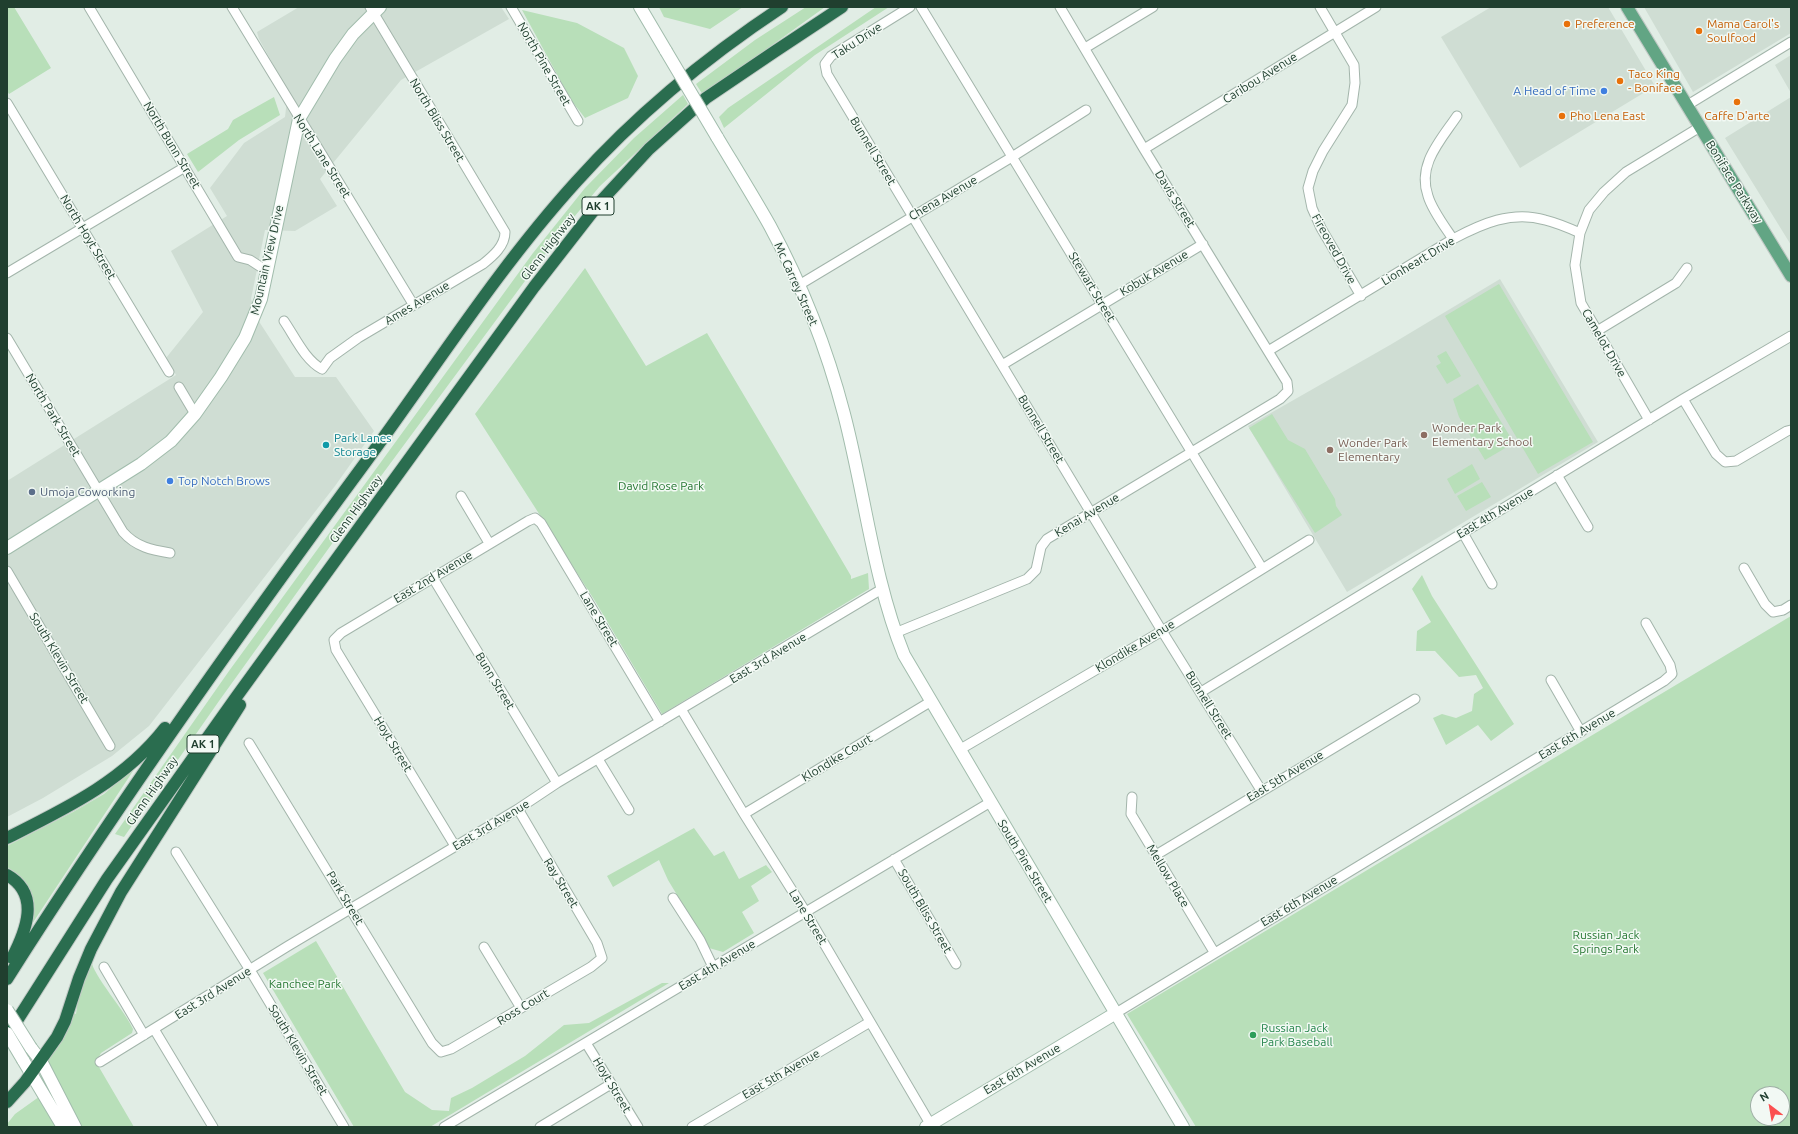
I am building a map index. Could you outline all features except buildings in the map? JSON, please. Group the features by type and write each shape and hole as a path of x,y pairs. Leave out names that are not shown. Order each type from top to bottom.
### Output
{"highway":[{"name":"Glenn Highway","path":"7,979 117,810 270,592 503,271 576,182 636,121 696,70 782,7"},
{"name":"Glenn Highway","path":"7,1035 107,880 534,287 601,201 649,149 706,98 842,7"},
{"path":"7,838 64,810 86,797 104,786 137,759 156,739 270,592"},
{"path":"7,1102 58,1037 91,948 121,892 244,699 280,638"},
{"path":"7,875 21,887 28,904 24,931 7,966"}],"main road":[{"name":"Boniface Parkway","path":"1627,7 1791,276"}],"street":[{"name":"North Bunn Street","path":"88,7 185,166 238,257 250,260 266,270"},
{"name":"North Lane Street","path":"232,7 413,304"},
{"name":"North Pine Street","path":"511,7 578,121"},
{"name":"Mc Carrey Street","path":"640,7 770,226 798,285 826,352 844,415 882,589"},
{"name":"Taku Drive","path":"826,64 831,56 910,7"},
{"name":"Stewart Street","path":"921,7 1262,568"},
{"name":"Davis Street","path":"1060,7 1144,149 1288,382 1288,391"},
{"path":"1085,48 1153,7"},
{"name":"Fireoved Drive","path":"1320,7 1354,65 1356,84 1352,105 1323,151 1313,171 1308,188 1312,208 1321,228 1360,296"},
{"name":"Caribou Avenue","path":"1144,149 1376,7"},
{"name":"Mountain View Drive","path":"7,548 141,464 171,441 195,414 245,338 261,299 266,270 300,119 335,59 374,9"},
{"name":"North Bliss Street","path":"374,9 505,232"},
{"path":"1686,106 1791,42"},
{"name":"Bunnell Street","path":"826,64 828,74 912,216 1162,630 1261,790"},
{"name":"North Hoyt Street","path":"7,102 169,372"},
{"name":"Chena Avenue","path":"798,285 1012,157 1086,110"},
{"path":"1453,239 1428,198 1424,180 1427,164 1433,152 1457,116"},
{"name":"Camelot Drive","path":"1649,420 1581,303 1576,265 1580,233 1589,210 1604,192 1626,172 1700,127"},
{"path":"7,273 185,166"},
{"name":"Lionheart Drive","path":"1268,351 1453,239 1482,224 1524,216 1544,219 1580,233"},
{"name":"Ames Avenue","path":"284,321 314,365 322,369 338,352 413,304 483,264 494,254 502,243 505,232"},
{"name":"Kobuk Avenue","path":"1002,365 1203,244"},
{"path":"1597,331 1676,283 1687,268"},
{"name":"East 4th Avenue","path":"1201,692 1557,475 1791,336"},
{"name":"North Park Street","path":"7,338 129,540 148,549 170,553"},
{"path":"179,387 195,414"},
{"name":"Kenai Avenue","path":"895,633 1027,579 1036,570 1040,548 1047,540 1280,399 1288,391"},
{"path":"1683,399 1716,454 1725,462 1736,461 1787,430 1791,430"},
{"path":"1557,475 1588,527"},
{"path":"461,496 489,543"},
{"name":"East 2nd Avenue","path":"334,640 341,633 489,543 535,518"},
{"name":"Lane Street","path":"535,518 541,523 660,722"},
{"path":"1463,533 1492,584"},
{"name":"Klondike Avenue","path":"959,750 1162,630 1309,540"},
{"path":"1744,568 1765,604 1773,612 1783,610 1791,605"},
{"name":"South Klevin Street","path":"7,571 110,746"},
{"name":"Bunn Street","path":"433,578 558,783"},
{"name":"South Pine Street","path":"882,589 895,633 904,655 930,702 1116,1013 1182,1127"},
{"name":"East 3rd Avenue","path":"100,1062 454,846 518,809 558,783 882,589"},
{"name":"East 6th Avenue","path":"930,1126 1214,952 1664,682 1672,674 1670,665 1646,623"},
{"name":"Hoyt Street","path":"334,640 336,650 454,846"},
{"path":"1551,680 1581,732"},
{"name":"East 5th Avenue","path":"1156,855 1261,790 1415,700"},
{"name":"Klondike Court","path":"744,814 930,702"},
{"name":"Lane Street","path":"681,710 805,911 930,1126"},
{"name":"Park Street","path":"249,743 432,1043 441,1052"},
{"path":"598,759 630,810"},
{"name":"Mellow Place","path":"1132,797 1131,814 1214,952"},
{"name":"East 4th Avenue","path":"444,1127 990,802"},
{"name":"Ray Street","path":"518,809 597,943 602,958"},
{"name":"South Klevin Street","path":"176,852 250,970 344,1127"},
{"name":"South Bliss Street","path":"894,859 956,964"},
{"path":"673,898 700,940 713,967"},
{"path":"484,947 520,1008"},
{"name":"Ross Court","path":"441,1052 452,1049 591,967 602,958"},
{"path":"104,966 144,1035"},
{"path":"7,1010 40,1061 75,1127"},
{"name":"East 5th Avenue","path":"692,1127 870,1022"},
{"path":"154,1029 213,1127"},
{"path":"7,1035 63,1127"},
{"name":"Hoyt Street","path":"586,1043 638,1127"},
{"path":"540,1127 611,1084"}],"shaded area":[{"path":"299,7 501,7 509,19 401,80 320,179 337,206 295,231 265,230 251,299 260,323 295,377 336,377 374,431 335,486 149,726 112,756 43,798 7,817 7,481 176,375 166,358 203,312 171,251 227,216 210,188 244,143 285,117 288,91 259,39 257,32"},
{"path":"1491,7 1608,7 1655,86 1520,168 1441,37"},
{"path":"1644,7 1791,7 1791,33 1693,92"},
{"path":"1791,55 1791,93 1775,65"},
{"path":"1791,97 1791,245 1725,138"},
{"name":"Wonder Park Elementary School","path":"1500,279 1598,442 1347,592 1248,426 1390,345"}],"green space":[{"path":"7,7 14,7 51,68 9,94 7,91"},
{"path":"659,7 743,7 710,29 664,17"},
{"path":"806,7 825,7 703,95 696,84 755,40"},
{"path":"876,7 889,7 815,55 724,128 719,117 728,108"},
{"path":"522,10 577,23 624,48 638,76 628,98 585,118 571,100"},
{"path":"683,95 688,104 600,186 539,262 367,495 219,701 124,837 115,834 229,671 533,253 585,188 634,138"},
{"path":"274,97 280,115 239,140 198,172 187,154 228,129 233,120"},
{"name":"David Rose Park","path":"585,268 646,366 707,333 851,576 851,579 868,573 869,589 662,714 595,601 475,414"},
{"path":"1499,284 1593,442 1538,474 1445,316"},
{"path":"1446,351 1461,376 1447,384 1436,366 1441,363 1437,356"},
{"path":"1478,384 1514,443 1485,460 1459,417 1453,399"},
{"path":"1272,414 1288,440 1305,449 1335,499 1336,506 1342,515 1315,533 1249,428"},
{"path":"1472,464 1480,479 1455,494 1447,479"},
{"path":"1482,482 1491,497 1466,511 1457,496"},
{"path":"1422,575 1432,596 1514,724 1491,741 1478,725 1446,745 1433,718 1442,714 1456,718 1472,711 1474,694 1483,688 1476,675 1459,677 1435,651 1416,651 1417,631 1431,622 1412,589"},
{"name":"Russian Jack Springs Park","path":"1791,616 1791,1127 1196,1127 1127,1014"},
{"path":"133,771 30,927 33,905 31,892 23,880 7,867 7,846 73,812 104,794 129,772"},
{"path":"694,828 714,856 724,851 739,879 766,865 772,872 751,886 759,901 742,912 754,933 723,952 709,948 668,880 659,860 613,887 607,876"},
{"name":"Kanchee Park","path":"316,941 405,1092 432,1110 449,1111 451,1098 472,1088 525,1056 564,1025 589,1023 662,983 669,983 430,1127 354,1127 263,973"},
{"path":"92,962 97,975 133,1029 132,1033 101,1053 96,1062 134,1127 7,1127 7,1124 15,1114 57,1084 49,1066 49,1060 71,1012 76,1014 80,985"}],"place":[{"name":"Preference","path":"1567,24"},
{"name":"Mama Carol's Soulfood","path":"1699,31"},
{"name":"Taco King - Boniface","path":"1620,81"},
{"name":"A Head of Time","path":"1604,91"},
{"name":"Caffe D'arte","path":"1737,102"},
{"name":"Pho Lena East","path":"1562,116"},
{"name":"Wonder Park Elementary School","path":"1424,435"},
{"name":"Park Lanes Storage","path":"326,445"},
{"name":"Wonder Park Elementary","path":"1330,450"},
{"name":"Top Notch Brows","path":"170,481"},
{"name":"Umoja Coworking","path":"32,492"},
{"name":"Russian Jack Park Baseball","path":"1253,1035"}]}
